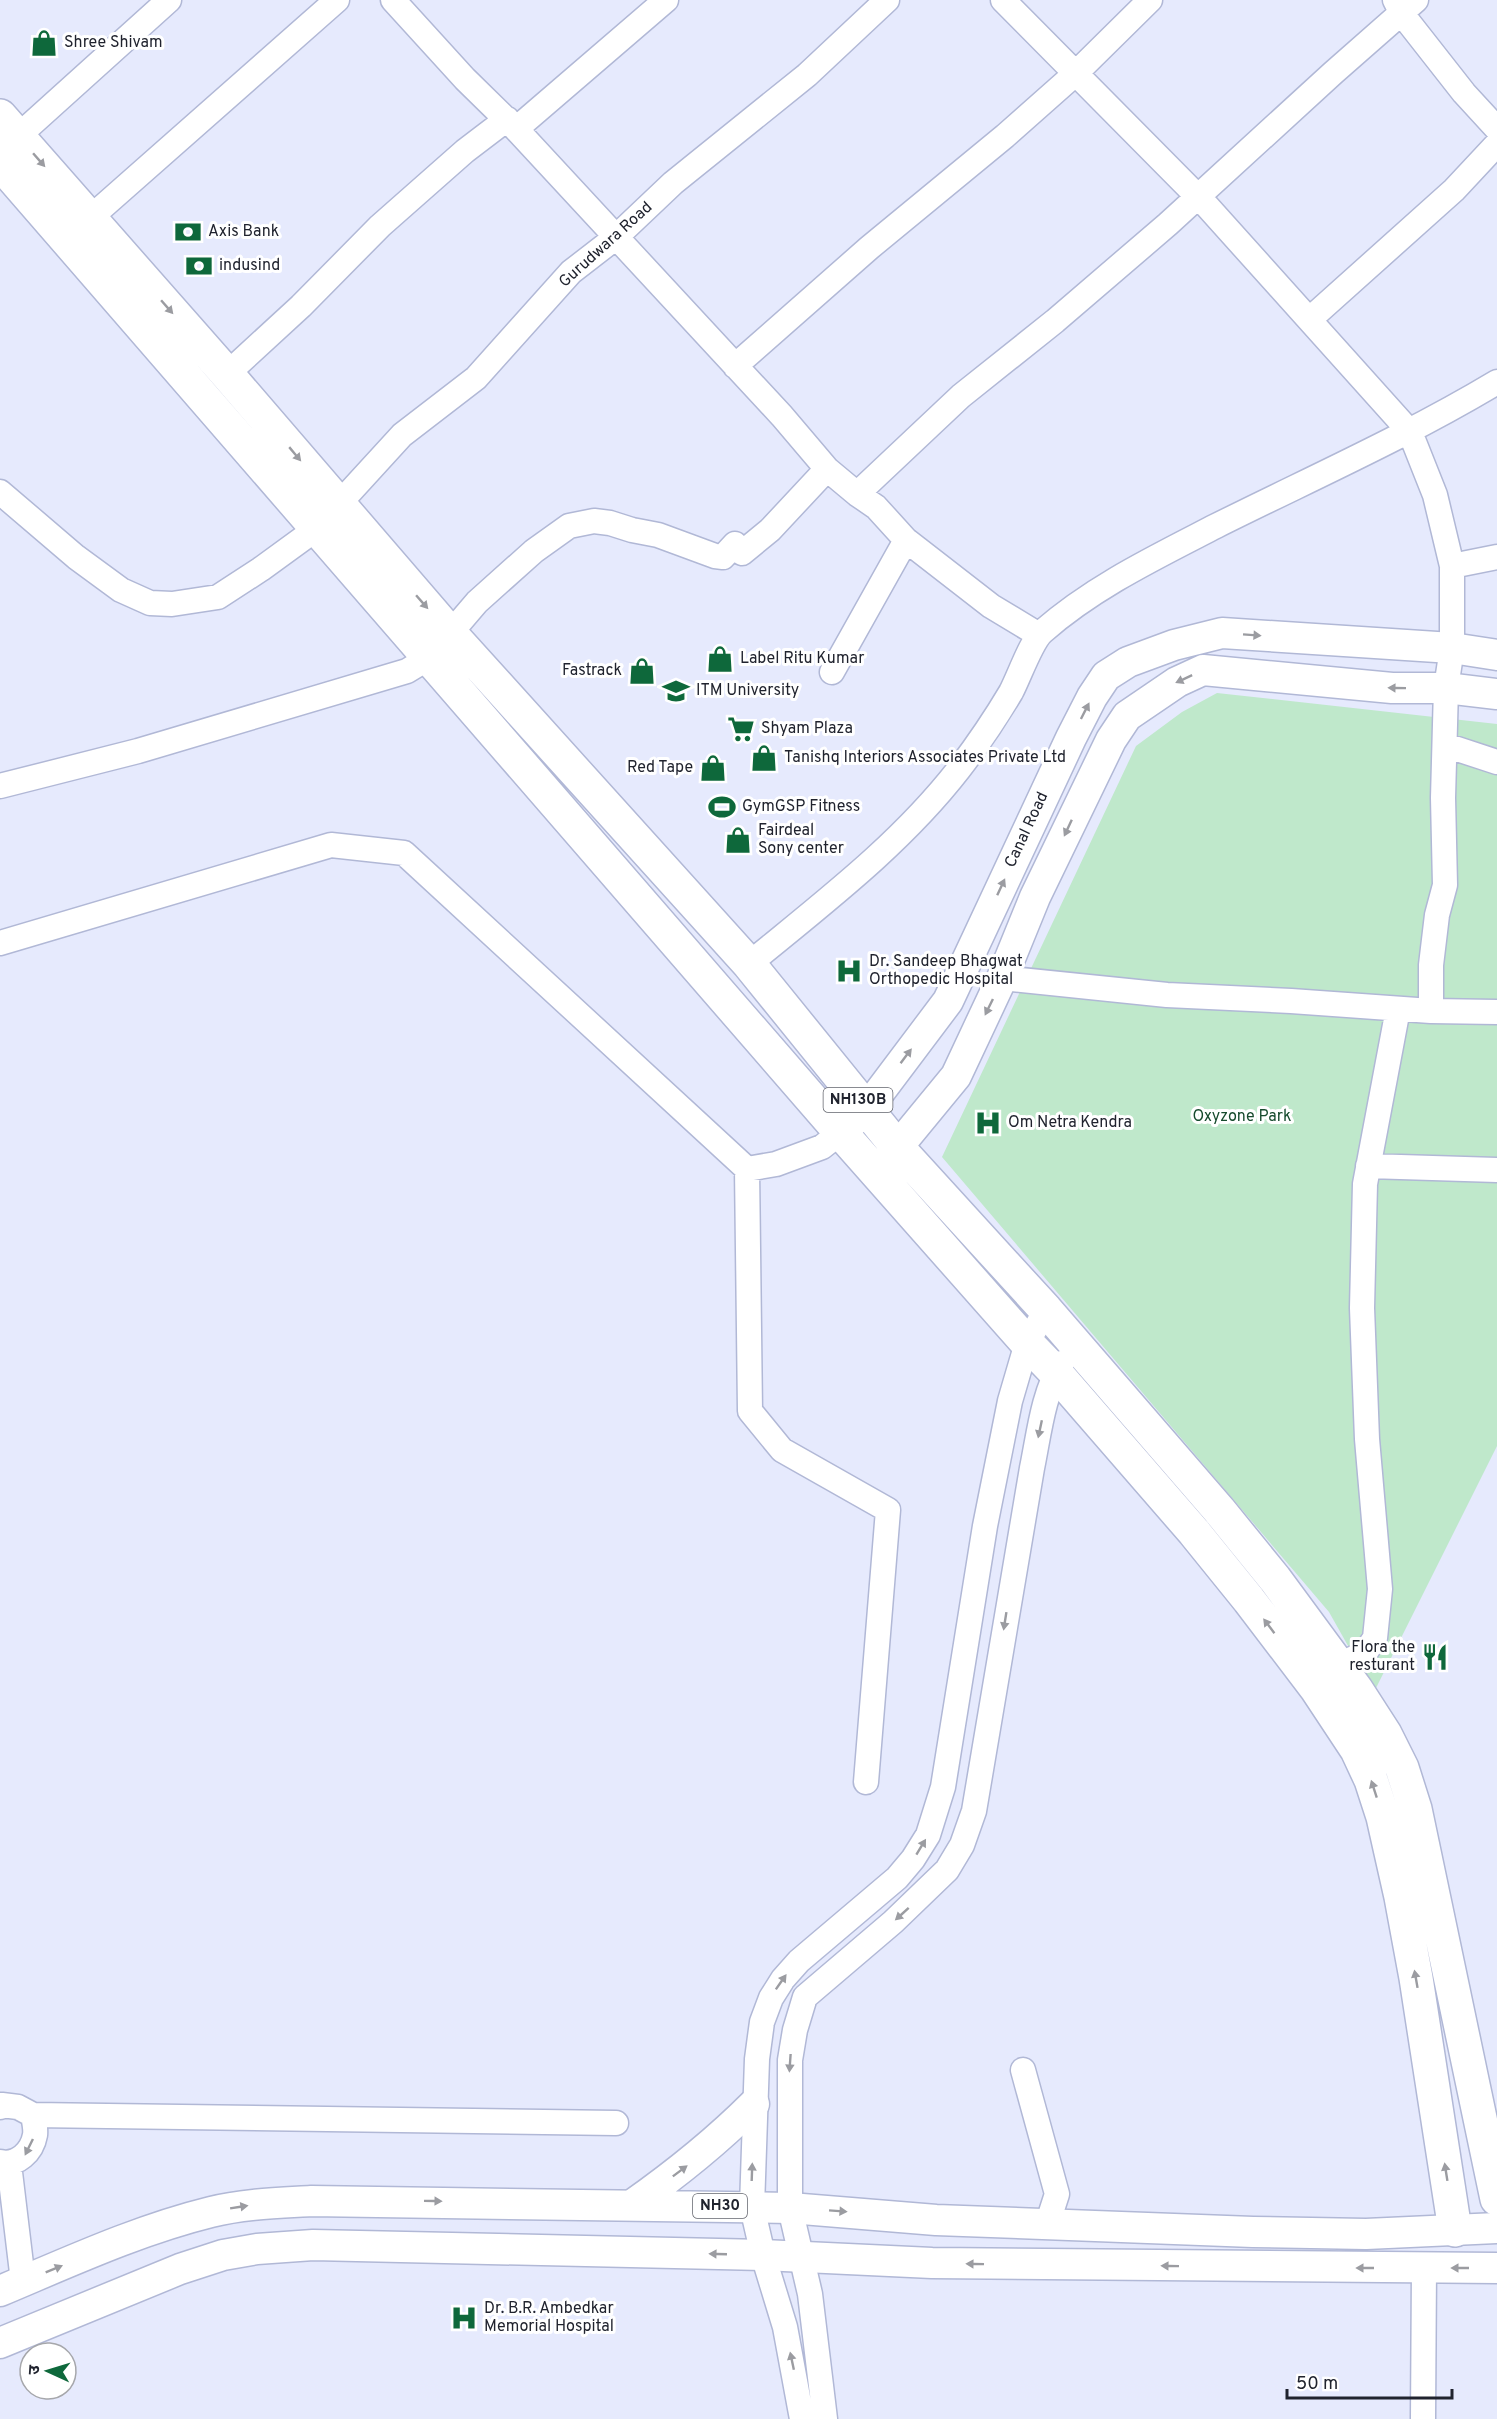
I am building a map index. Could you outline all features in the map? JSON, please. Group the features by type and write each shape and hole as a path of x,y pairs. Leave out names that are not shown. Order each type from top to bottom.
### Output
{"highway":[{"name":"NH130B","path":"6,135 90,218 338,504 440,645 841,1132 1194,1532 1250,1600 1316,1688 1357,1750 1371,1780 1383,1817 1416,1978 1455,2230"},
{"name":"NH130B","path":"0,163 288,493 316,529 440,645 749,964 898,1148 1046,1310 1220,1510 1339,1665 1385,1734 1402,1768 1415,1809 1497,2199"}],"main road":[{"name":"Canal Road","path":"841,1132 866,1110 948,1001 1071,738 1092,697 1107,676 1128,662 1174,645 1222,633 1452,648 1497,655"},
{"path":"876,1172 956,1076 1002,978 1035,897 1111,740 1127,716 1177,682 1203,670 1392,688 1446,688 1497,694"},
{"path":"632,2205 683,2169 726,2133 754,2104"},
{"name":"NH30","path":"12,2286 167,2224 212,2212 252,2205 311,2200 790,2208 936,2220 1366,2234 1497,2228"},
{"path":"0,2343 180,2269 223,2255 257,2249 313,2245 763,2255 932,2263 1497,2268"}],"street":[{"path":"6,135 169,0"},
{"path":"90,218 337,0"},
{"path":"393,0 782,416 827,469 876,507 906,540 991,606 1039,635"},
{"path":"227,374 301,306 380,226 465,152 511,124 666,0"},
{"name":"Gurudwara Road","path":"0,492 121,590 150,603 172,604 218,597 316,529 402,435 476,378 571,272 615,238 673,183 807,75 887,0"},
{"path":"1003,0 1197,196 1310,318 1410,432 1435,495 1452,566 1452,648 1446,688 1443,798 1445,885 1437,915 1431,965 1431,1011"},
{"path":"735,366 869,249 1005,136 1075,74 1150,0"},
{"path":"857,494 961,396 1055,321 1168,224 1404,5 1464,93 1497,129"},
{"path":"1310,318 1454,190 1497,144"},
{"path":"749,964 847,884 903,834 952,777 987,731 1012,691 1039,635 1070,609 1107,585 1258,505 1410,432 1497,382"},
{"path":"0,786 138,751 407,671 440,645 477,602 534,551 569,526 594,521 610,523 658,535 715,556 723,557 735,544 742,553 799,502 827,469"},
{"path":"832,672 906,540"},
{"path":"1452,566 1497,557"},
{"path":"1445,745 1497,762"},
{"path":"0,943 332,845 404,853 747,1169 750,1411 782,1450 888,1510 866,1782"},
{"path":"1002,978 1167,995 1431,1011 1497,1012"},
{"path":"1316,1688 1339,1665 1365,1653 1375,1638 1380,1589 1367,1439 1362,1308 1365,1184 1398,1009"},
{"path":"747,1169 776,1164 822,1147 841,1132"},
{"path":"1368,1166 1497,1170"},
{"path":"802,2419 784,2327 752,2207 754,2104 762,2022 771,1998 783,1979 799,1961 897,1878 913,1859 928,1834 943,1787 959,1677 998,1456 1010,1401 1027,1343 1046,1310"},
{"path":"825,2419 815,2324 790,2208 790,2060 795,2030 806,1996 893,1922 948,1870 962,1845 974,1811 1032,1468 1043,1416 1056,1373 1075,1343"},
{"path":"1023,2070 1057,2194 1047,2225"},
{"path":"0,2107 18,2107 33,2115 616,2123"},
{"path":"12,2286 4,2163 24,2156 35,2136 33,2115"},
{"path":"1423,2419 1424,2268"}],"green space":[{"name":"Oxyzone Park","path":"1217,693 1497,724 1497,1446 1374,1692 1329,1612 942,1157 1136,746 1182,712"}],"place":[{"name":"Shree Shivam","path":"44,43"},
{"name":"Axis Bank","path":"188,232"},
{"name":"indusind","path":"199,266"},
{"name":"Label Ritu Kumar","path":"720,659"},
{"name":"Fastrack","path":"642,671"},
{"name":"ITM University","path":"676,691"},
{"name":"Shyam Plaza","path":"741,729"},
{"name":"Tanishq Interiors Associates Private Ltd","path":"764,758"},
{"name":"Red Tape","path":"713,768"},
{"name":"GymGSP Fitness","path":"722,807"},
{"name":"Fairdeal Sony center","path":"738,840"},
{"name":"Dr. Sandeep Bhagwat Orthopedic Hospital","path":"849,971"},
{"name":"Om Netra Kendra","path":"988,1123"},
{"name":"Flora the resturant","path":"1435,1657"},
{"name":"Dr. B.R. Ambedkar Memorial Hospital","path":"464,2318"}]}
